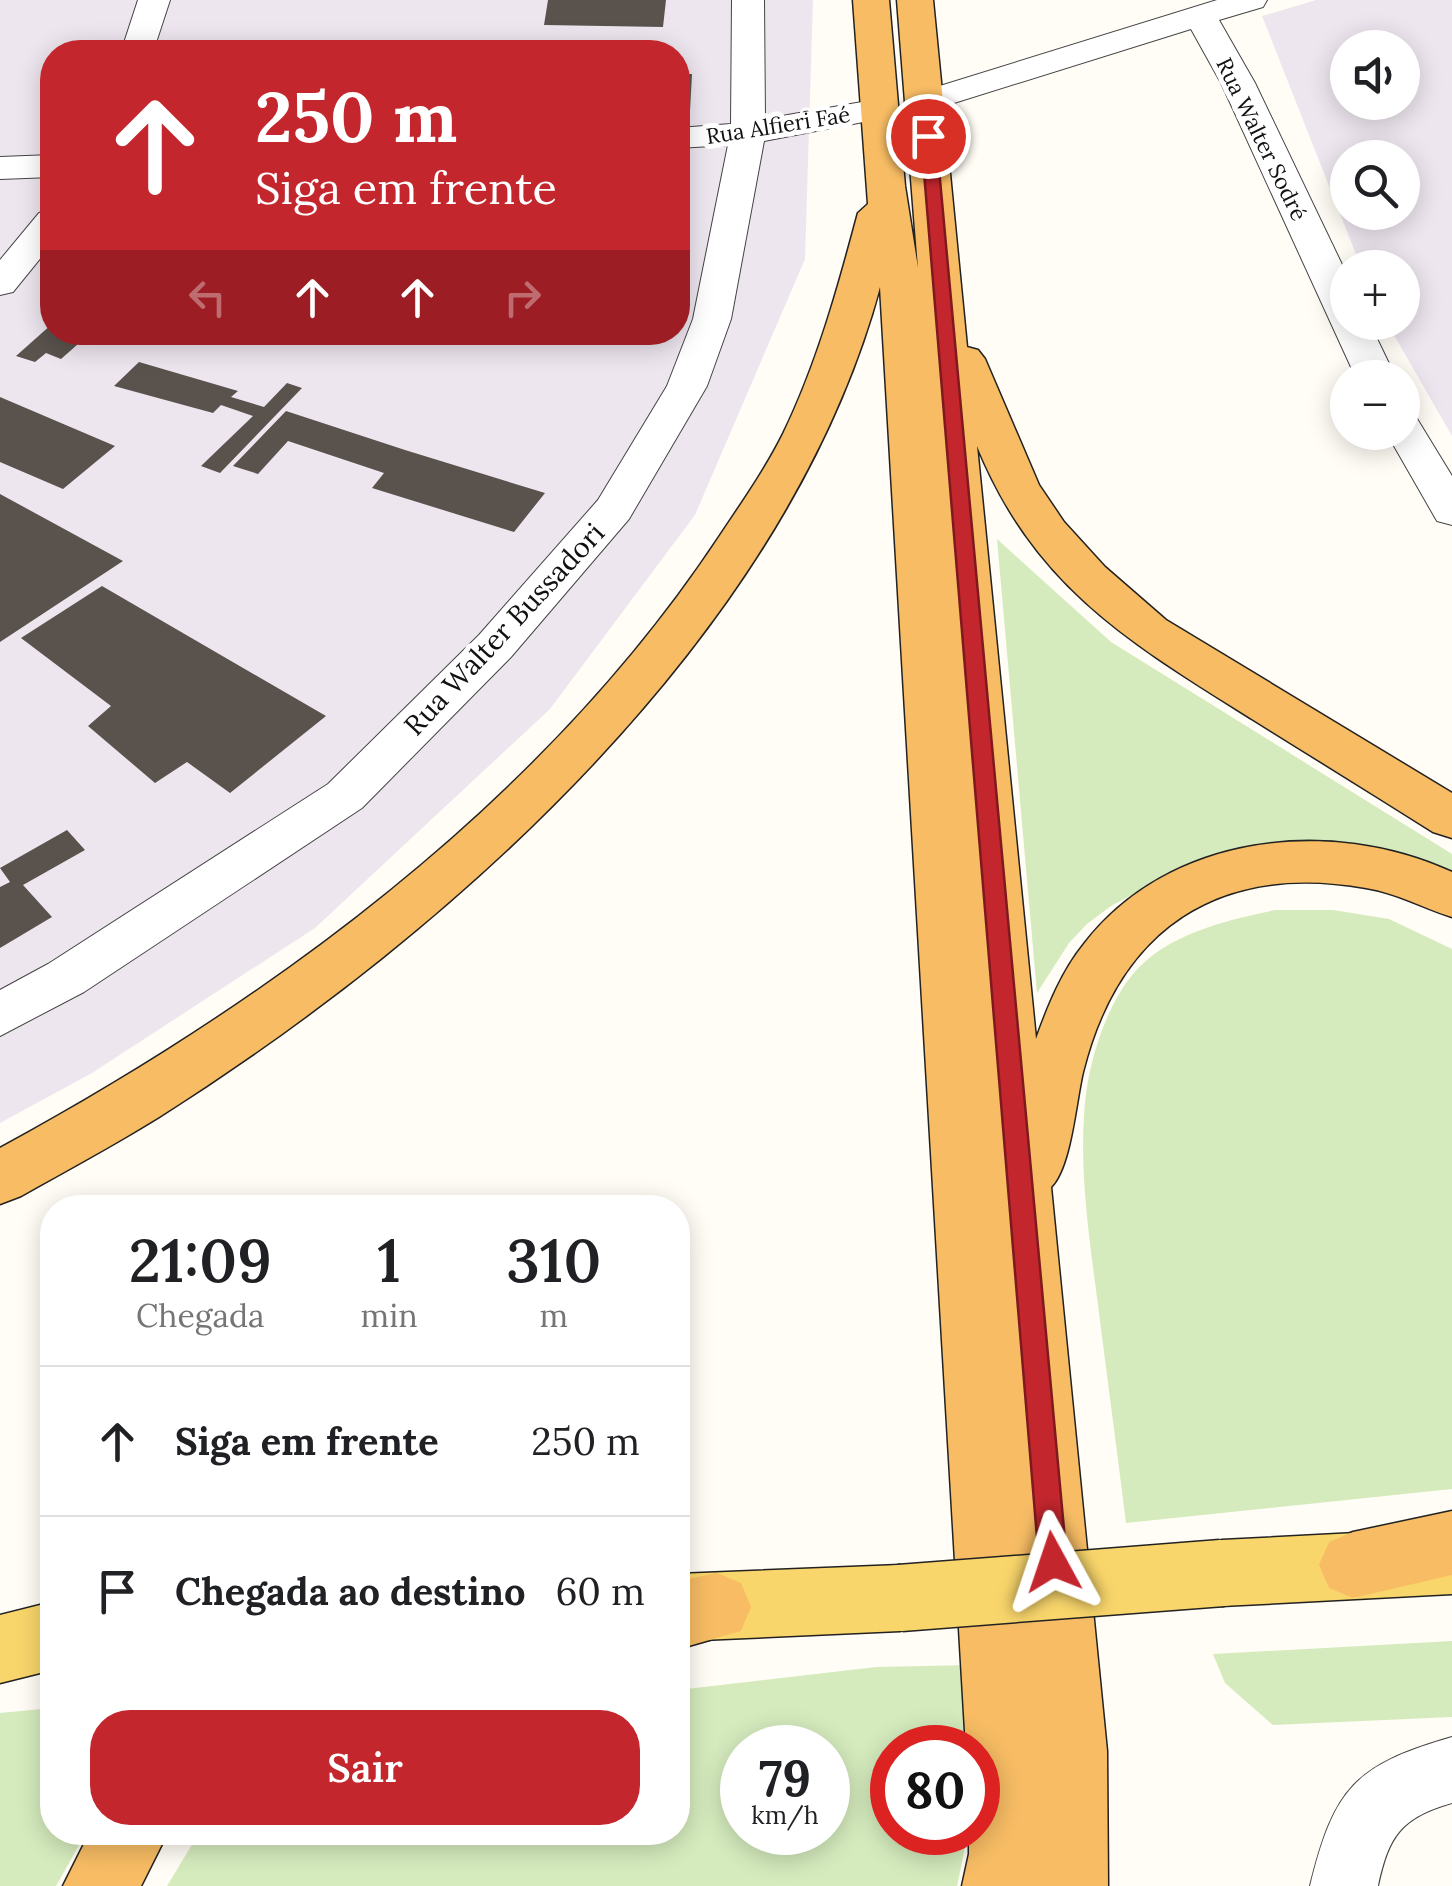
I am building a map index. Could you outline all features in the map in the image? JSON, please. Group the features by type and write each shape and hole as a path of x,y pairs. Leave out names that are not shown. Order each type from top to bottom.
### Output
{"highway":[{"path":"871,0 885,186 904,310 1001,1726 1006,1854 999,1886"},
{"path":"915,0 1071,1751 1071,1886"},
{"path":"0,1178 154,1090 323,972 484,839 623,700 724,574 808,430 855,310 885,186"},
{"path":"943,310 1016,487 1047,533 1088,578 1149,632 1452,818"},
{"path":"1021,1220 1056,1060 1095,970 1145,915 1212,876 1292,860 1375,869 1452,896"},
{"path":"1353,1565 1452,1544"},
{"path":"100,1886 124,1845"}],"main road":[{"path":"691,1610 1452,1560"},
{"path":"0,1629 40,1631"},
{"path":"0,1649 40,1636"}],"street":[{"path":"140,40 154,0"},
{"name":"Rua Walter Bussadori","path":"0,1016 66,978 346,796 495,646 614,509 687,386 712,319 748,133 748,0"},
{"path":"926,102 1251,0"},
{"name":"Rua Walter Sodré","path":"1200,15 1238,84 1330,282"},
{"name":"Rua Alfieri Faé","path":"690,137 748,133 879,109"},
{"path":"0,168 40,166"},
{"path":"0,284 40,236"},
{"path":"1416,450 1452,511"},
{"path":"1348,1867 1367,1813 1404,1783 1452,1770"}],"shaded area":[{"path":"0,0 813,0 805,259 695,515 550,709 315,928 92,1073 0,1123"},
{"path":"1316,0 1452,0 1452,436 1420,380 1420,360 1408,360 1397,340 1420,340 1420,250 1354,250 1346,230 1420,230 1420,140 1330,140 1330,188 1262,16"}],"green space":[{"path":"997,539 1111,642 1452,854 1452,888 1416,872 1164,878 1111,906 1087,924 1069,943 1037,993"},
{"path":"1275,910 1333,910 1389,919 1452,949 1452,1489 1126,1523 1085,1187 1084,1116 1092,1061 1113,1005 1147,960 1198,931"},
{"path":"1452,1641 1452,1717 1273,1725 1225,1683 1213,1654"},
{"path":"973,1665 978,1725 870,1725 870,1855 963,1855 957,1886 167,1886 192,1845 690,1845 690,1689 876,1667"},
{"path":"40,1709 40,1845 79,1845 56,1886 0,1886 0,1713"}],"building":[{"path":"548,0 666,0 663,27 544,25"},
{"path":"40,335 40,345 77,345 61,359 46,353 35,362 16,356"},
{"path":"139,362 238,391 231,397 264,407 287,383 302,388 220,473 201,466 253,416 221,405 213,413 114,386"},
{"path":"0,397 115,446 63,489 0,462"},
{"path":"286,411 545,493 514,532 372,488 384,473 288,441 258,474 233,466"},
{"path":"0,494 123,561 0,642"},
{"path":"102,586 326,716 230,793 187,762 155,783 88,726 111,706 21,638"},
{"path":"67,830 85,850 23,885 52,917 0,948 0,887 10,882 0,868"}],"route":[{"path":"928,136 1053,1562"}]}
